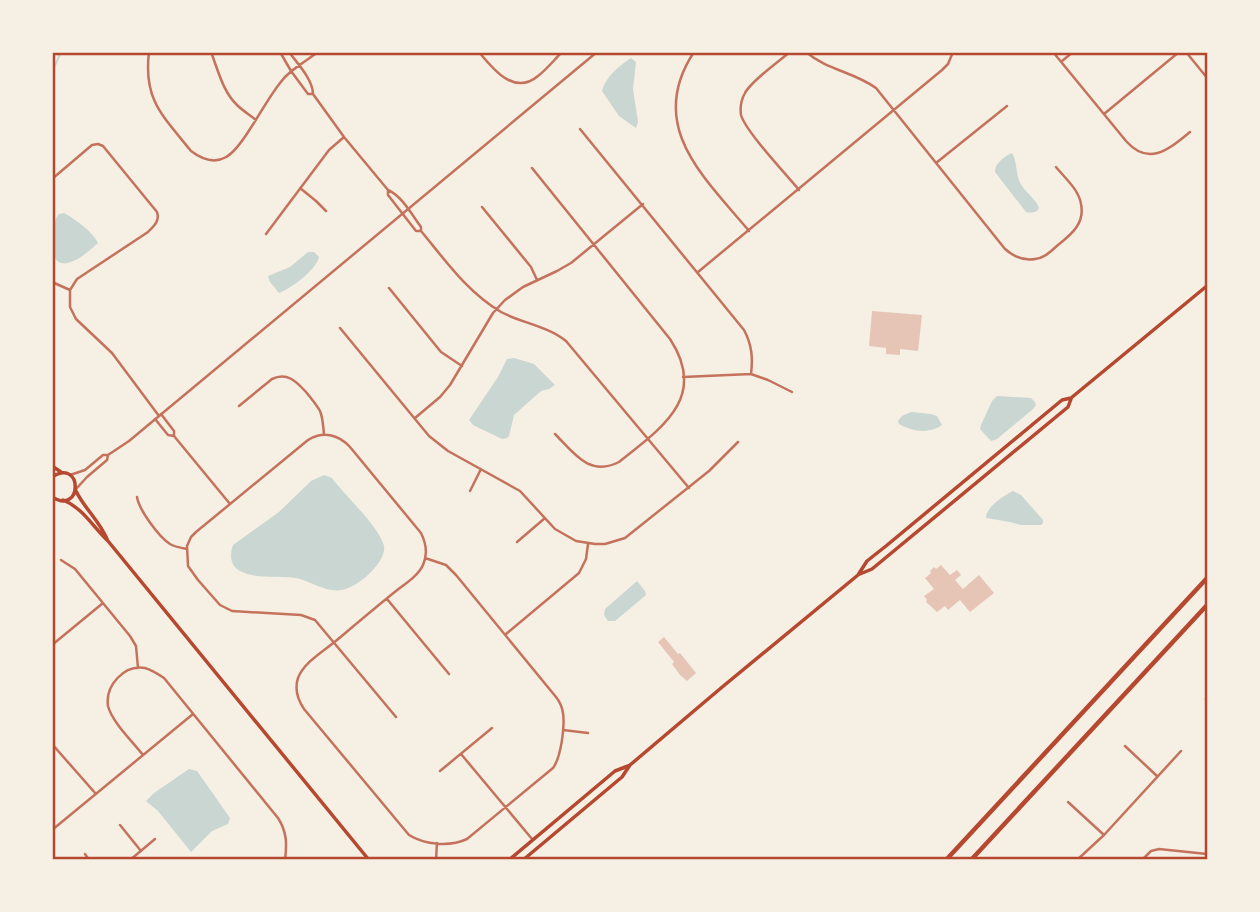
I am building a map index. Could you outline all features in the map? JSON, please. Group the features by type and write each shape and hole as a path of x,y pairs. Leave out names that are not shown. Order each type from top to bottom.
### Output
{"highway":[{"path":"946,859 1208,577"},
{"path":"971,859 1208,604"}],"main road":[{"path":"523,859 622,777 630,765 858,575 867,562 1052,408 1062,400 1071,398 1208,285"},
{"path":"858,575 872,569 1068,407 1071,398"},
{"path":"52,466 70,475 75,481 82,502 102,528 108,541"},
{"path":"52,477 63,473"},
{"path":"61,500 70,498 76,490"},
{"path":"52,496 82,512 108,541 369,859"},
{"path":"509,859 615,771 630,765"}],"street":[{"path":"149,52 150,92 160,113 191,151 207,160 220,159 234,152 278,84 318,52"},
{"path":"211,52 232,99 256,120"},
{"path":"280,52 308,94 313,94"},
{"path":"289,52 300,65 313,94 344,137 388,190 393,191 421,227 421,231 472,290 497,309 556,334 566,341 688,488"},
{"path":"479,52 499,75 518,83 529,82 538,77 562,52"},
{"path":"70,475 85,470 103,455 108,455 129,441 597,52"},
{"path":"694,52 679,85 676,104 680,135 697,169 749,231"},
{"path":"790,52 750,86 744,95 741,111 750,131 799,190"},
{"path":"806,52 826,65 876,88 1005,249 1018,257 1031,260 1045,256 1074,233 1082,214 1082,206 1076,191 1056,167"},
{"path":"698,272 942,70 953,52"},
{"path":"1053,52 1137,150 1156,154 1166,151 1190,132"},
{"path":"1061,62 1073,52"},
{"path":"1104,114 1179,52"},
{"path":"1186,52 1208,79"},
{"path":"936,163 1007,106"},
{"path":"580,128 744,330 751,346 751,374"},
{"path":"266,234 329,150 344,137"},
{"path":"52,179 92,145 98,144 111,155 157,212 159,217 156,225 148,232 83,274 70,290 70,307 76,319 112,353 174,431 174,436 230,504"},
{"path":"532,168 670,339 678,352 683,377 683,389 676,409 661,428 613,466 601,468 589,465 555,434"},
{"path":"300,188 326,211"},
{"path":"388,190 388,195 402,214 416,231 421,231"},
{"path":"414,419 444,393 497,309 514,293 566,266 643,204"},
{"path":"482,207 531,267 537,280"},
{"path":"52,282 70,290"},
{"path":"389,288 441,352 462,366"},
{"path":"340,328 414,419 441,447 524,494 561,534 576,541 605,544 625,538 709,471 738,442"},
{"path":"683,377 751,374 792,392"},
{"path":"239,406 272,379 287,377 297,382 318,407 324,435"},
{"path":"155,419 168,435 174,436"},
{"path":"396,718 334,643 319,624 306,616 239,611 223,607 190,569 187,549 193,534 307,440 316,436 332,435 351,447 421,533 426,543 425,558 419,571 387,599 334,643 303,669 297,683 298,699 405,832 421,841 454,844 467,839 553,768 563,730 563,711 559,702 452,570 425,558"},
{"path":"76,490 107,460 108,455"},
{"path":"470,491 481,469"},
{"path":"137,497 141,510 166,540 172,545 187,549"},
{"path":"52,502 61,500"},
{"path":"517,541 545,518"},
{"path":"505,635 579,573 586,559 588,544"},
{"path":"61,560 72,565 133,640 138,668"},
{"path":"387,599 449,674"},
{"path":"52,645 103,603"},
{"path":"144,755 113,717 108,705 110,689 115,680 124,672 138,668 153,671 162,677 281,823 287,838 285,859"},
{"path":"1208,692 1208,709"},
{"path":"52,830 193,714"},
{"path":"440,771 492,728"},
{"path":"563,730 588,733"},
{"path":"52,744 96,794"},
{"path":"1125,746 1157,776"},
{"path":"1077,859 1104,835 1181,751"},
{"path":"461,754 532,839"},
{"path":"1068,802 1104,835"},
{"path":"120,825 141,851"},
{"path":"130,859 155,839"},
{"path":"436,859 437,843"},
{"path":"1142,859 1151,851 1159,849 1207,852 1207,859"},
{"path":"85,854 89,859"}],"shaded area":[{"path":"631,58 636,62 633,89 638,122 636,128 619,116 602,91 610,76"},
{"path":"1012,153 1020,182 1039,208 1035,212 1026,212 995,172 998,163"},
{"path":"64,213 88,230 98,243 74,261 65,263 54,257 52,248 56,218"},
{"path":"308,252 314,252 319,257 317,262 297,283 279,293 268,276 290,267"},
{"path":"514,358 534,364 555,385 541,391 514,415 509,436 502,439 473,425 469,420 507,359"},
{"path":"997,396 1031,398 1036,405 997,439 991,441 980,429 992,401"},
{"path":"911,412 937,416 942,425 921,431 899,424 902,416"},
{"path":"324,475 332,478 381,538 384,552 370,573 355,585 336,590 296,578 252,575 234,566 231,558 233,545 279,512 311,481"},
{"path":"1013,491 1021,495 1043,520 1041,525 1021,525 986,518 992,506"},
{"path":"637,581 646,595 615,621 608,621 604,615 605,609"},
{"path":"189,769 197,771 230,818 228,824 212,831 191,852 158,811 146,801"}],"building":[{"path":"872,311 922,315 918,351 900,349 900,355 886,354 886,348 869,346"},
{"path":"941,565 950,575 957,570 961,575 955,580 963,589 979,575 994,593 970,612 960,600 948,610 945,606 937,612 926,602 924,596 934,589 925,578 934,567 936,569"},
{"path":"664,637 696,673 687,681 658,642"}],"waterway":[{"path":"52,72 61,52"}]}
